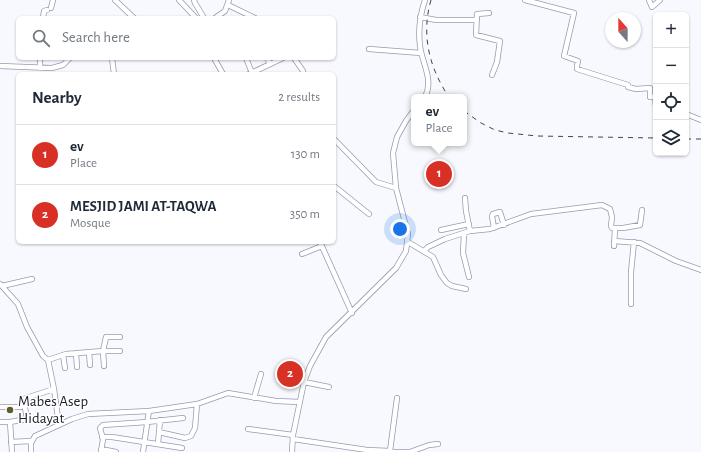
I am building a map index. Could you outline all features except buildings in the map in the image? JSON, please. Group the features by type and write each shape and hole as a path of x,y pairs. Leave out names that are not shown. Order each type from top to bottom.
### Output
{"street":[{"path":"43,16 44,11 49,9 53,0"},
{"path":"115,0 132,16"},
{"path":"179,0 194,16"},
{"path":"194,0 203,16"},
{"path":"425,0 417,29 428,80 426,94"},
{"path":"526,0 574,13 564,56 578,62 576,66 577,69 628,85 628,87 636,89 650,88 650,97 653,97"},
{"path":"649,0 652,7 660,0"},
{"path":"220,16 225,12 229,2 252,16"},
{"path":"489,13 478,14 476,36 500,42 497,62 492,75"},
{"path":"420,17 436,20 477,20"},
{"path":"369,49 421,53"},
{"path":"40,60 40,68"},
{"path":"0,66 40,68 61,66 66,64 69,60"},
{"path":"112,60 114,72"},
{"path":"215,60 222,72"},
{"path":"247,60 251,72"},
{"path":"268,60 270,64"},
{"path":"253,72 279,60"},
{"path":"295,60 303,71"},
{"path":"292,452 293,437 304,382 310,366 329,333 352,313 396,268 405,255 408,242 407,229 396,188 392,158 393,149 400,132 411,115"},
{"path":"689,115 701,120"},
{"path":"336,141 377,184 396,188"},
{"path":"336,188 369,214"},
{"path":"465,198 470,231"},
{"path":"424,251 428,247 445,239 470,231 494,228 532,214 602,205 607,206 610,209 612,218 611,226 615,229 614,243 640,243 676,262 701,270"},
{"path":"615,229 640,225 642,210"},
{"path":"494,228 493,214 500,212 504,225"},
{"path":"441,230 469,224"},
{"path":"464,233 463,253 469,276"},
{"path":"408,242 424,251 434,259 441,275 447,283 452,286 466,289"},
{"path":"631,304 631,272 634,242"},
{"path":"302,254 321,244 352,313"},
{"path":"1,285 32,279"},
{"path":"1,285 18,304 27,327 43,356 48,360 59,425"},
{"path":"104,366 103,351 106,337 120,337"},
{"path":"48,360 63,355 76,353 120,351"},
{"path":"89,352 90,365"},
{"path":"76,353 78,367"},
{"path":"63,355 65,368"},
{"path":"254,398 261,374"},
{"path":"304,382 329,387"},
{"path":"23,399 54,389"},
{"path":"31,452 31,441 35,436 88,414 149,411 197,404 228,393 276,401 300,402"},
{"path":"390,452 397,398"},
{"path":"0,407 21,407 23,399"},
{"path":"0,422 27,419 23,399"},
{"path":"159,432 186,438 191,436 195,428 197,404"},
{"path":"143,452 149,411"},
{"path":"116,452 101,451 102,436 100,428 103,424 147,422 183,418"},
{"path":"158,444 160,420"},
{"path":"10,422 12,452"},
{"path":"248,429 367,451 410,452 425,446 438,444"},
{"path":"102,436 182,448"},
{"path":"11,442 31,441"}],"railway":[{"path":"431,0 427,25 429,50 436,74 447,94"},
{"path":"467,113 481,123 495,130 508,133 537,136 653,138"},
{"path":"689,139 701,139"}],"place":[{"name":"ev","path":"439,174"},
{"name":"MESJID JAMI AT-TAQWA","path":"290,374"},
{"name":"Mabes Asep Hidayat","path":"10,410"}]}
